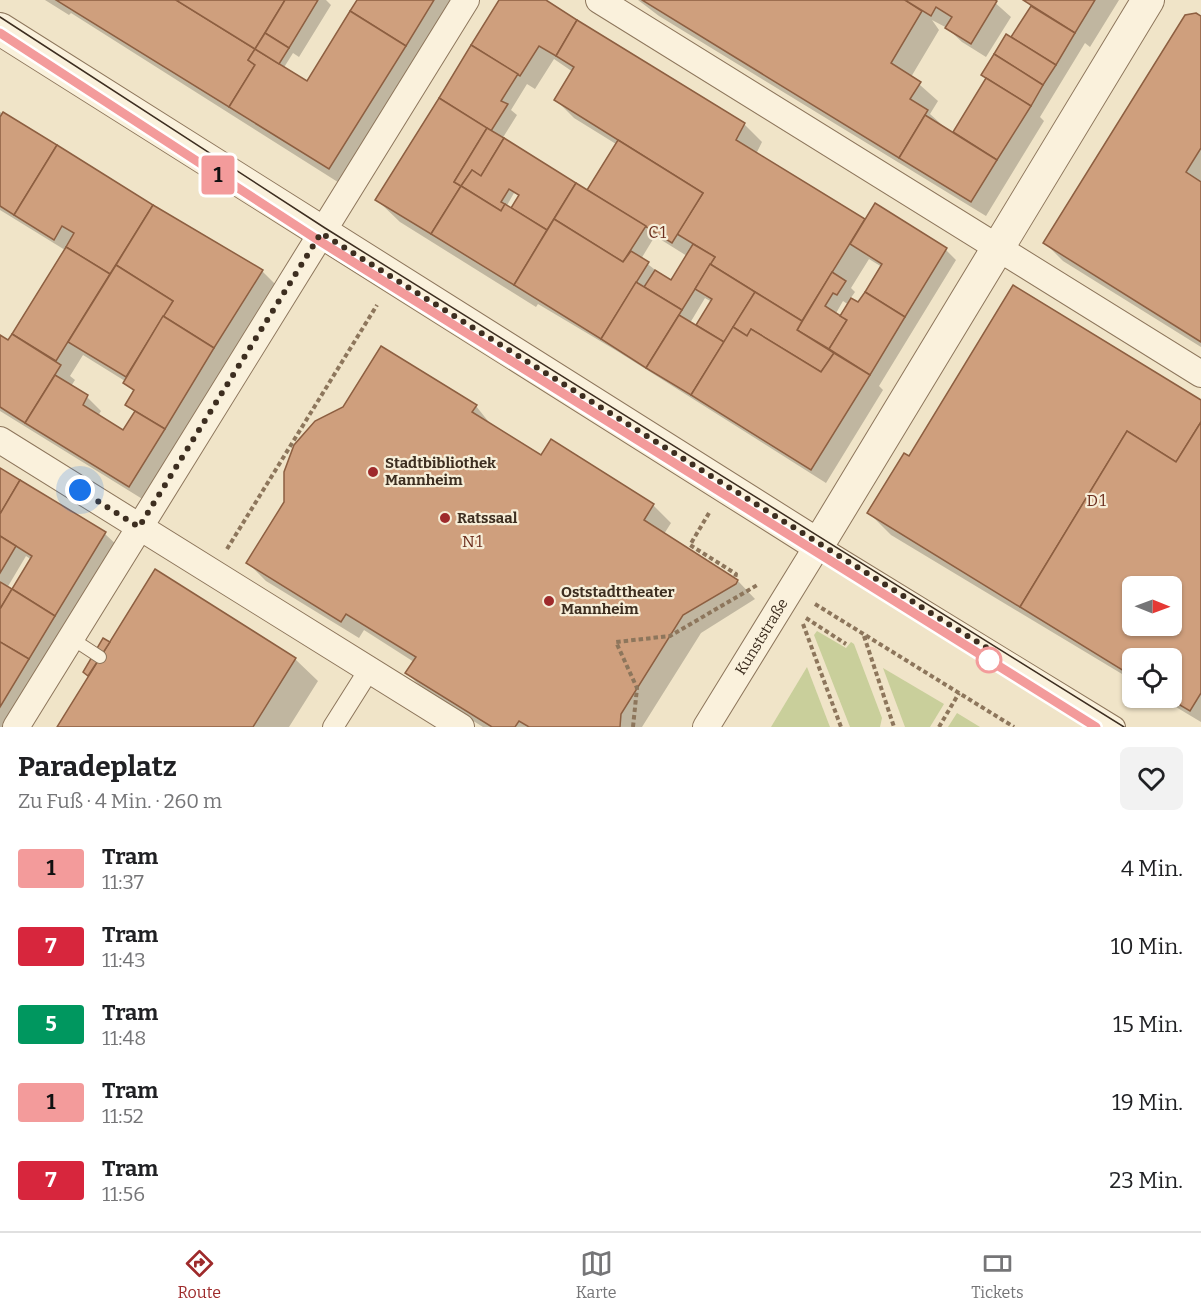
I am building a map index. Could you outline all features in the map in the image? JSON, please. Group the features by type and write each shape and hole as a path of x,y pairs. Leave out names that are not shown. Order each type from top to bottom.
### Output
{"street":[{"path":"16,727 466,0"},
{"path":"599,0 1201,374"},
{"path":"818,545 1149,0"},
{"path":"0,28 818,545 1115,727"},
{"path":"0,440 461,727"},
{"name":"Kunststraße","path":"706,727 818,545"},
{"path":"333,727 369,670"}],"lane":[{"path":"70,638 100,657"}],"path":[{"path":"220,577 223,555 395,279"},
{"path":"690,545 736,574 735,578"},
{"path":"633,727 637,688 616,642 670,636 749,588"},
{"path":"791,590 1014,727"},
{"path":"806,618 846,644"},
{"path":"803,623 841,727"},
{"path":"864,635 894,727"},
{"path":"939,727 959,693"}],"green space":[{"path":"817,631 846,648 851,642 854,644 882,718 880,727 850,727 814,635"},
{"path":"807,667 830,727 771,727"},
{"path":"883,668 944,704 930,727 905,727"},
{"path":"957,713 980,727 948,727"}],"building":[{"path":"56,0 176,0 255,49 248,60 255,65 229,107"},
{"path":"176,0 285,0 255,49"},
{"path":"285,0 318,0 289,48 265,33"},
{"path":"357,0 434,0 406,46 350,11"},
{"path":"499,0 546,0 577,20 556,56 539,46 520,76 471,45"},
{"path":"642,0 905,0 922,11 891,63 921,82 910,99 928,110 899,158"},
{"path":"905,0 997,1 971,44 945,28 952,17 936,7 931,16"},
{"path":"1023,0 1095,0 1075,33"},
{"path":"1031,6 1075,33 1056,65 1011,37"},
{"path":"350,11 406,46 329,169 229,107 255,65 248,60 255,49 307,81"},
{"path":"1196,13 1201,16 1201,148 1186,172 1201,182 1201,342 1043,243 1185,15"},
{"name":"C1","path":"577,20 745,123 736,140 865,219 802,321 710,264 715,257 677,234 703,193 554,100 574,67 556,56"},
{"path":"265,33 289,48 279,64 255,49"},
{"path":"1006,34 1056,65 1043,85 994,54"},
{"path":"471,45 518,74 501,101 508,104 491,131 439,98"},
{"path":"994,54 1043,85 1031,106 981,75"},
{"path":"986,78 1031,106 997,160 953,132"},
{"path":"439,98 487,128 454,182 461,186 431,234 375,200"},
{"path":"3,112 57,145 14,215 0,206 0,117"},
{"path":"925,115 997,160 971,202 899,158"},
{"path":"487,128 504,138 481,176 472,170 461,186 454,182"},
{"path":"504,138 576,183 547,230 511,208 519,195 509,189 501,202 505,204 501,211 461,186 472,170 481,176"},
{"path":"618,140 703,193 672,243 587,190"},
{"path":"57,145 153,205 110,274 66,247 74,233 62,226 54,240 14,215"},
{"path":"576,183 646,226 623,262 554,219"},
{"path":"461,186 501,211 505,204 547,230 514,285 431,234"},
{"path":"875,203 947,248 905,317 865,292 882,264 850,244"},
{"path":"153,205 263,270 214,348 163,316 173,301 116,265"},
{"path":"554,219 623,262 631,251 649,262 601,339 514,285"},
{"path":"693,244 715,257 682,310 644,287 655,270 671,280"},
{"path":"66,247 110,274 56,361 12,334"},
{"path":"710,264 755,292 724,342 696,325 712,299 695,289"},
{"path":"116,265 173,301 126,377 68,342"},
{"path":"832,272 846,281 837,295 833,293 825,306 847,320 829,349 797,330"},
{"path":"636,282 682,310 646,368 601,339"},
{"path":"1013,285 1201,400 1201,422 1176,462 1127,431 1020,607 867,513 904,453 909,456"},
{"path":"755,292 802,321 797,330 834,353 821,372 751,329 747,336 733,327"},
{"path":"865,292 905,317 870,375 829,349 847,320 840,316 851,298 858,302"},
{"path":"679,315 724,342 691,395 646,368"},
{"path":"163,316 214,348 165,429 125,405 134,390 123,383"},
{"path":"733,327 747,336 751,329 821,372 834,353 870,375 811,470 691,395"},
{"path":"12,334 61,365 25,423 0,407 0,335 8,340"},
{"path":"381,346 477,405 472,412 541,455 551,439 654,504 644,520 738,580 736,584 683,615 621,714 620,727 529,727 519,721 515,727 492,727 405,673 416,657 346,614 341,622 246,563 284,502 284,472 294,445 315,421 343,407"},
{"path":"55,375 88,395 83,405 123,430 135,411 165,429 129,487 25,423"},
{"path":"1201,422 1201,693 1190,711 1182,706 1182,648 1122,648 1122,670 1020,607 1127,431 1176,462"},
{"path":"0,468 20,480 0,514"},
{"path":"20,480 106,532 55,616 12,589 32,556 0,536 0,514"},
{"path":"0,536 16,546 0,573"},
{"path":"155,569 296,658 253,727 57,727"},
{"path":"0,582 12,589 0,609"},
{"path":"12,589 55,616 29,659 0,642 0,609"},
{"path":"103,638 110,642 88,676 83,672"},
{"path":"0,642 29,659 0,707"}],"tram line":[{"path":"0,17 325,228 1124,727"},
{"path":"0,33 318,240 1096,727"},
{"name":"1","path":"0,33 318,240 1096,727"}],"place":[{"name":"Stadtbibliothek Mannheim","path":"373,472"},
{"name":"Ratssaal","path":"445,518"},
{"name":"Oststadttheater Mannheim","path":"549,601"}],"district":[{"name":"C1","path":"658,232"},
{"name":"D1","path":"1097,500"},
{"name":"N1","path":"473,541"}],"route":[{"path":"80,490 139,527 321,233 995,653 989,660"}]}
